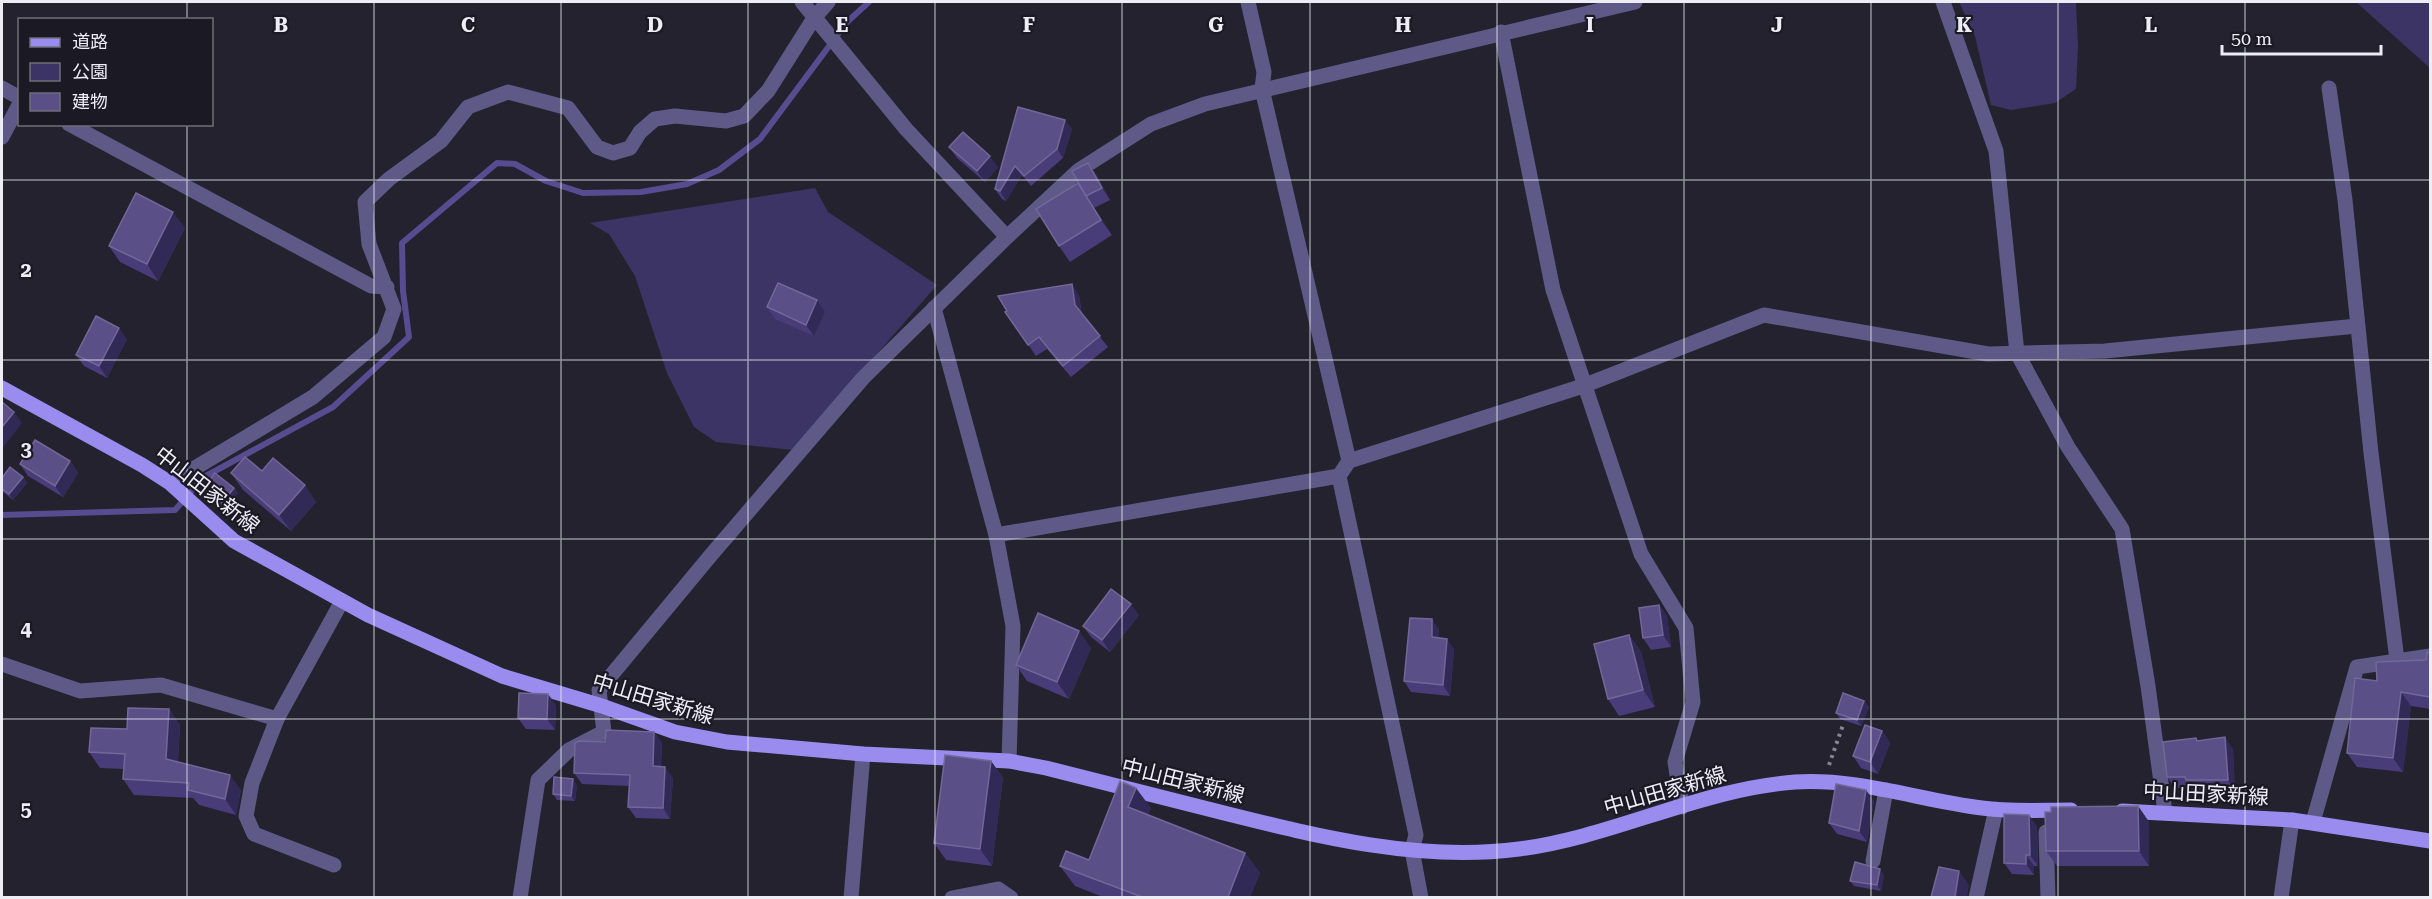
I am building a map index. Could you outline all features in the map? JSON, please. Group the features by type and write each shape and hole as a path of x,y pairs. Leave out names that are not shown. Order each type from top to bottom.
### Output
{"main road":[{"name":"中山田家新線","path":"2,388 142,465 170,483 234,541 342,601 429,645 502,676 602,706 675,732 727,742 863,754 1009,761 1046,768 1323,838 1449,852 1519,849 1598,833 1759,786 1796,782 1847,783 1983,808 2081,810"},
{"name":"中山田家新線","path":"2105,811 2165,812 2292,820 2430,841"}],"street":[{"path":"802,2 906,129 1007,237"},
{"path":"170,483 313,397 384,337 394,309 369,244 365,202 389,179 441,141 468,107 508,92 568,108 597,147 613,153 630,148 640,132 655,119 675,116 726,121 744,116 768,91 814,18 828,2"},
{"path":"1248,2 1264,72 1262,89 1349,461"},
{"path":"520,897 538,780 569,750 604,732 599,690 863,378 1079,170 1151,124 1205,104 1501,33 1584,7 1635,2"},
{"path":"1943,2 1996,151 2017,353 2068,447 2122,529 2148,686 2165,812"},
{"path":"1501,33 1553,290 1583,386 1641,554 1686,628 1694,702 1675,762 1682,807"},
{"path":"2,88 18,97"},
{"path":"2329,88 2345,200 2357,326 2397,660"},
{"path":"2,136 18,107"},
{"path":"73,126 371,286 387,288"},
{"path":"934,308 996,536 1013,626 1009,761"},
{"path":"1421,897 1412,849 1416,835 1339,476 1349,461 1583,386 1764,315 1988,354 2105,351 2357,326"},
{"path":"996,536 1339,476"},
{"path":"334,865 254,834 246,816 252,783 277,719 342,601"},
{"path":"2313,822 2357,667 2430,656"},
{"path":"2,664 80,691 161,685 277,719"},
{"path":"851,897 863,754"},
{"path":"1873,861 1886,790"},
{"path":"1976,897 1996,809"},
{"path":"2046,810 2048,897"},
{"path":"2281,897 2292,820"},
{"path":"952,897 998,889 1011,897"}],"path":[{"path":"1822,782 1843,725"}],"green space":[{"path":"1959,2 2076,2 2078,47 2076,89 2055,103 2011,110 1991,105 1975,36"},
{"path":"2356,2 2430,2 2430,68"},
{"path":"815,188 828,212 937,285 793,450 716,442 694,427 667,373 635,276 609,234 590,223"}],"building":[{"path":"1018,107 1065,120 1057,149 1024,176 1015,166 1000,191 995,189"},
{"path":"963,132 990,156 977,171 949,147"},
{"path":"1088,163 1102,188 1086,196 1072,171"},
{"path":"1078,183 1101,220 1059,246 1036,209"},
{"path":"136,193 173,212 147,264 109,246"},
{"path":"778,283 817,300 806,325 767,307"},
{"path":"1072,284 1075,305 1100,336 1063,366 1039,337 1028,345 1005,312 1007,311 998,296"},
{"path":"96,316 119,328 99,366 76,355"},
{"path":"2,402 14,412 2,427"},
{"path":"35,440 70,461 55,486 20,464"},
{"path":"245,457 262,471 273,458 305,485 279,515 231,473"},
{"path":"10,467 23,477 9,494 2,489 2,478"},
{"path":"215,473 234,488 222,503 203,488"},
{"path":"1111,589 1131,604 1102,640 1083,626"},
{"path":"1659,605 1663,635 1643,638 1639,608"},
{"path":"1038,613 1079,631 1057,682 1016,665"},
{"path":"1410,618 1432,619 1432,637 1447,639 1443,685 1404,681"},
{"path":"1629,635 1643,690 1608,699 1594,644"},
{"path":"2427,652 2430,653 2430,697 2401,692 2393,758 2347,753 2355,678 2377,681 2376,662 2426,660"},
{"path":"519,693 548,694 547,719 518,718"},
{"path":"1843,693 1864,701 1857,720 1836,713"},
{"path":"128,708 169,709 166,759 230,775 225,799 188,790 189,783 123,779 125,754 89,752 91,728 127,729"},
{"path":"1865,725 1882,731 1870,762 1853,756"},
{"path":"606,730 654,732 653,766 665,767 663,808 628,807 630,775 574,773 575,743 579,741 605,742"},
{"path":"2225,737 2228,780 2186,780 2185,777 2167,777 2163,742"},
{"path":"945,755 991,761 980,849 934,843"},
{"path":"554,777 573,779 571,796 553,794"},
{"path":"1120,781 1136,788 1128,807 1245,853 1228,897 1142,897 1060,866 1066,851 1089,860"},
{"path":"1836,784 1866,790 1859,831 1829,823"},
{"path":"2138,806 2139,851 2046,851 2045,812 2051,812 2051,807"},
{"path":"2004,814 2029,815 2030,855 2026,855 2026,864 2004,863"},
{"path":"1855,862 1880,869 1877,885 1850,881"},
{"path":"1939,867 1959,871 1955,897 1931,897"}],"waterway":[{"path":"2,515 175,510 204,477 333,407 409,337 403,291 402,243 497,163 515,164 546,181 583,193 641,192 687,184 719,170 760,139 847,22 869,2"}]}
